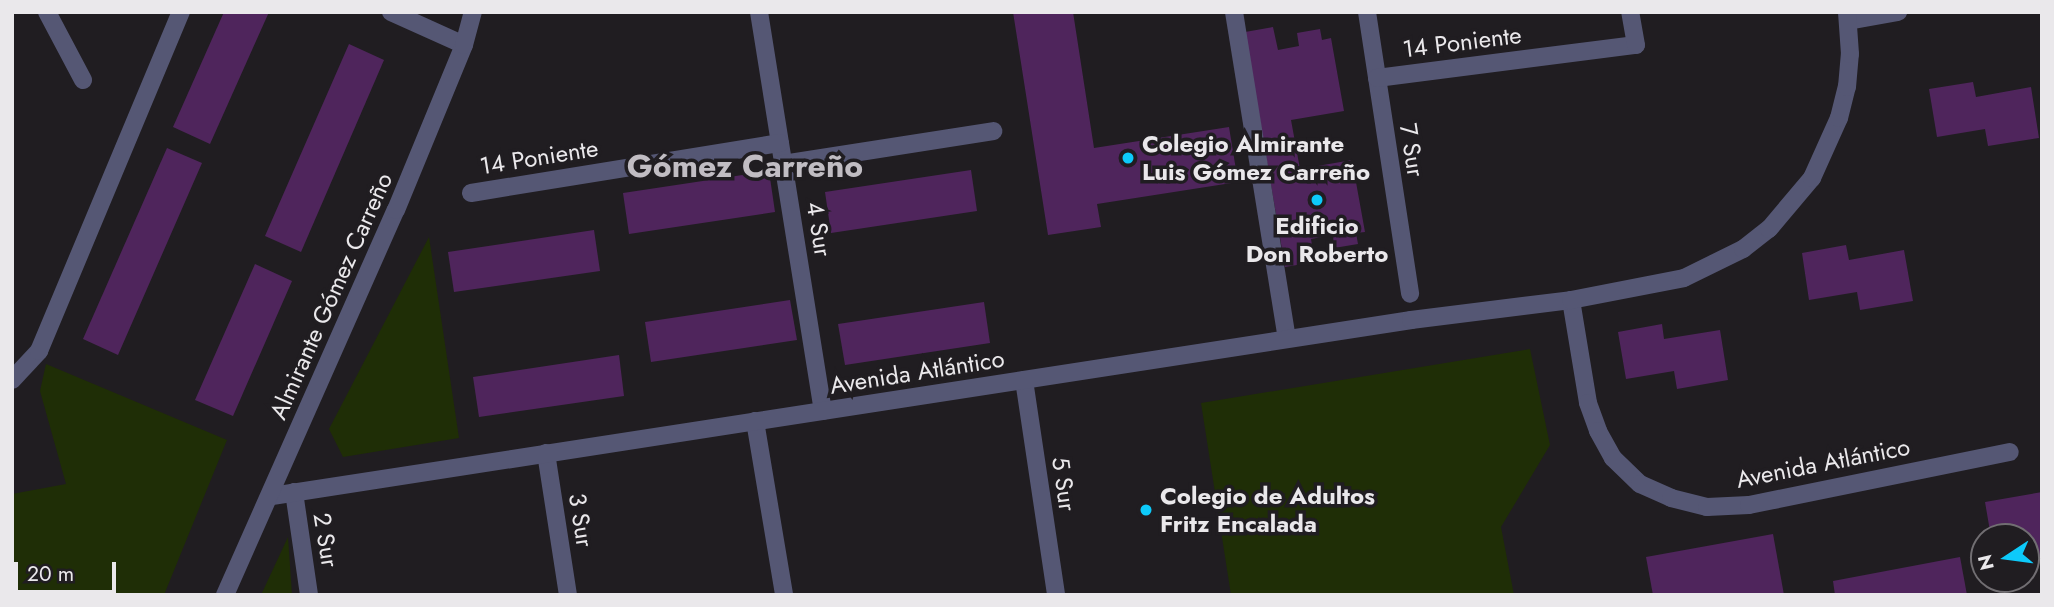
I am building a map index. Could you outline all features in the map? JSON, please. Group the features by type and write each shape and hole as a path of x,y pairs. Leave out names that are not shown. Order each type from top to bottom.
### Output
{"street":[{"path":"47,12 83,80"},
{"path":"12,380 39,351 181,12"},
{"path":"391,12 464,45"},
{"name":"Almirante Gómez Carreño","path":"225,595 272,495 464,45 473,12"},
{"name":"4 Sur","path":"760,12 823,411"},
{"path":"1234,12 1287,339"},
{"name":"7 Sur","path":"1367,12 1410,294"},
{"name":"14 Poniente","path":"1377,78 1636,46 1630,12"},
{"path":"1847,17 1898,12"},
{"name":"Avenida Atlántico","path":"272,495 1287,339 1571,300 1684,278 1743,249 1769,229 1812,178 1828,149 1847,87 1850,54 1847,17"},
{"path":"783,164 993,131"},
{"name":"14 Poniente","path":"471,192 780,144"},
{"name":"Avenida Atlántico","path":"1571,300 1588,403 1598,431 1613,458 1640,484 1671,498 1707,507 1749,505 2010,452"},
{"name":"5 Sur","path":"1024,380 1056,595"},
{"path":"755,421 784,595"},
{"name":"3 Sur","path":"546,453 568,595"},
{"name":"2 Sur","path":"294,492 309,595"}],"green space":[{"path":"429,237 459,438 343,457 329,429"},
{"path":"1530,349 1550,445 1501,527 1514,595 1231,595 1201,403"},
{"path":"46,364 227,440 164,595 12,595 12,494 66,484 40,391"},
{"path":"288,537 292,595 261,595"}],"building":[{"path":"224,12 269,12 210,144 173,127"},
{"path":"1013,12 1073,12 1094,148 1229,127 1238,182 1097,204 1101,227 1048,235"},
{"path":"1273,27 1278,50 1299,46 1297,33 1320,29 1322,40 1331,38 1344,111 1291,120 1300,169 1352,160 1365,232 1356,233 1358,244 1334,248 1333,235 1311,239 1315,262 1285,267 1245,32"},
{"path":"349,44 384,60 301,252 265,236"},
{"path":"1973,82 1976,97 2031,87 2039,138 1988,146 1985,129 1937,137 1929,89"},
{"path":"167,148 202,163 118,355 83,339"},
{"path":"971,170 977,211 831,233 825,192"},
{"path":"769,171 775,212 629,234 623,193"},
{"path":"594,230 600,271 454,292 448,252"},
{"path":"1846,245 1849,260 1904,250 1913,301 1860,310 1857,292 1809,300 1802,253"},
{"path":"255,264 292,281 233,416 195,400"},
{"path":"790,300 797,340 651,362 645,322"},
{"path":"984,302 990,343 845,365 838,324"},
{"path":"1662,324 1664,339 1720,330 1728,380 1677,389 1674,371 1626,379 1618,332"},
{"path":"619,355 624,396 479,417 473,377"},
{"path":"2042,492 2042,556 2040,523 1989,523 1985,502"},
{"path":"1773,534 1784,595 1653,595 1646,557"},
{"path":"1960,557 1967,595 1835,595 1833,581"}],"place":[{"name":"Colegio Almirante Luis Gómez Carreño","path":"1128,158"},
{"name":"Edificio Don Roberto","path":"1317,200"},
{"name":"Colegio de Adultos Fritz Encalada","path":"1146,510"}],"district":[{"name":"Gómez Carreño","path":"745,166"}]}
